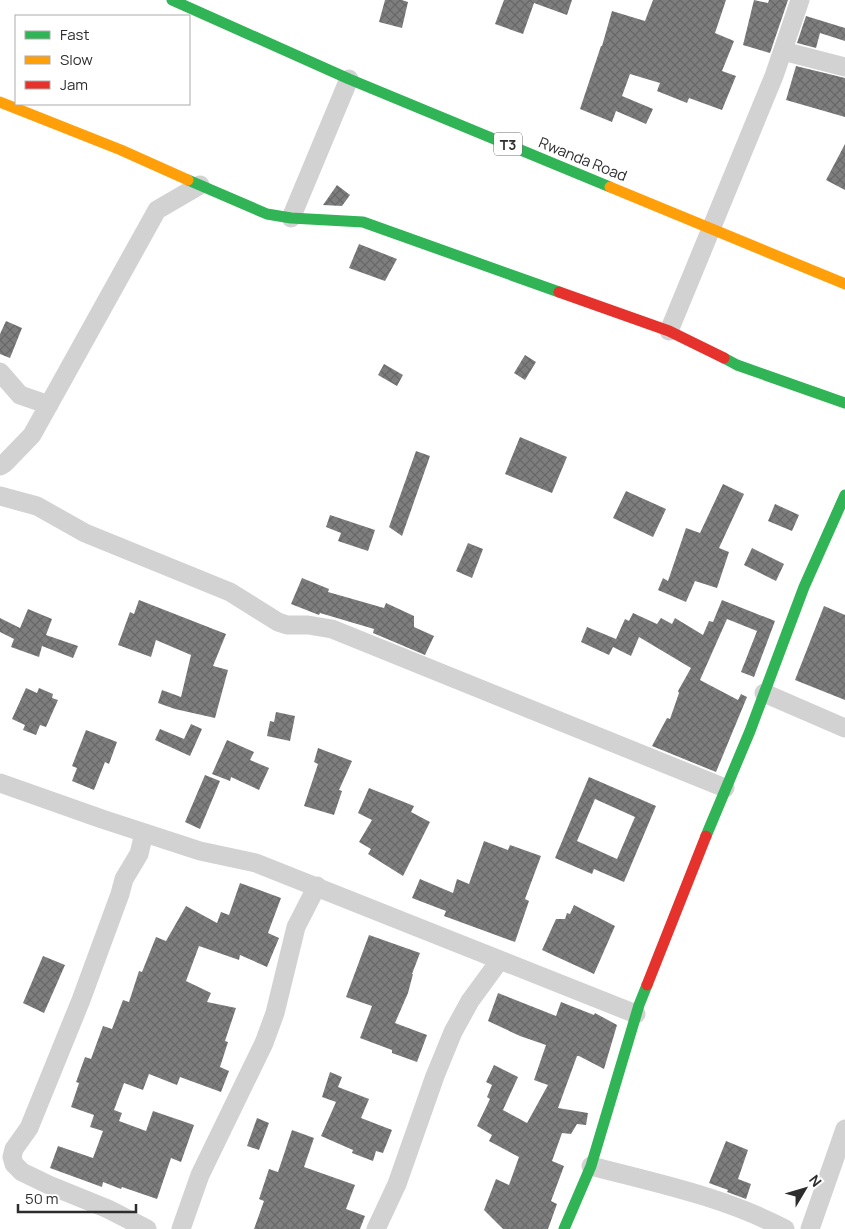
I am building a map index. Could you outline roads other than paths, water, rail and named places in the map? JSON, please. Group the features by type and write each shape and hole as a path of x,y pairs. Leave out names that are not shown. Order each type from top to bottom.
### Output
{"main road":[{"name":"Rwanda Road","path":"172,0 349,79 845,284"},
{"path":"0,102 121,150 268,214 291,218 364,222 669,331 737,365 845,403"},
{"path":"564,1229 591,1166 636,1014 725,788 750,732 804,587 845,495"}],"street":[{"path":"669,331 770,84 800,0"},
{"path":"783,51 845,66"},
{"path":"291,218 349,79"},
{"path":"0,466 32,435 156,210 200,185"},
{"path":"0,372 20,396 49,405"},
{"path":"0,496 37,506 85,533 230,592 282,624 308,625 332,629 725,788"},
{"path":"764,693 845,728"},
{"path":"0,783 200,851 256,863 636,1014"},
{"path":"144,833 140,854 124,879 81,1000 36,1111 29,1128 14,1149 12,1157 14,1164 22,1172 108,1209 147,1229"},
{"path":"181,1229 200,1175 264,1043 275,1013 296,926 317,886"},
{"path":"376,1229 397,1184 435,1076 453,1032 470,1001 500,960"},
{"path":"810,1229 845,1129"},
{"path":"591,1166 704,1196 772,1222 785,1229"}]}
